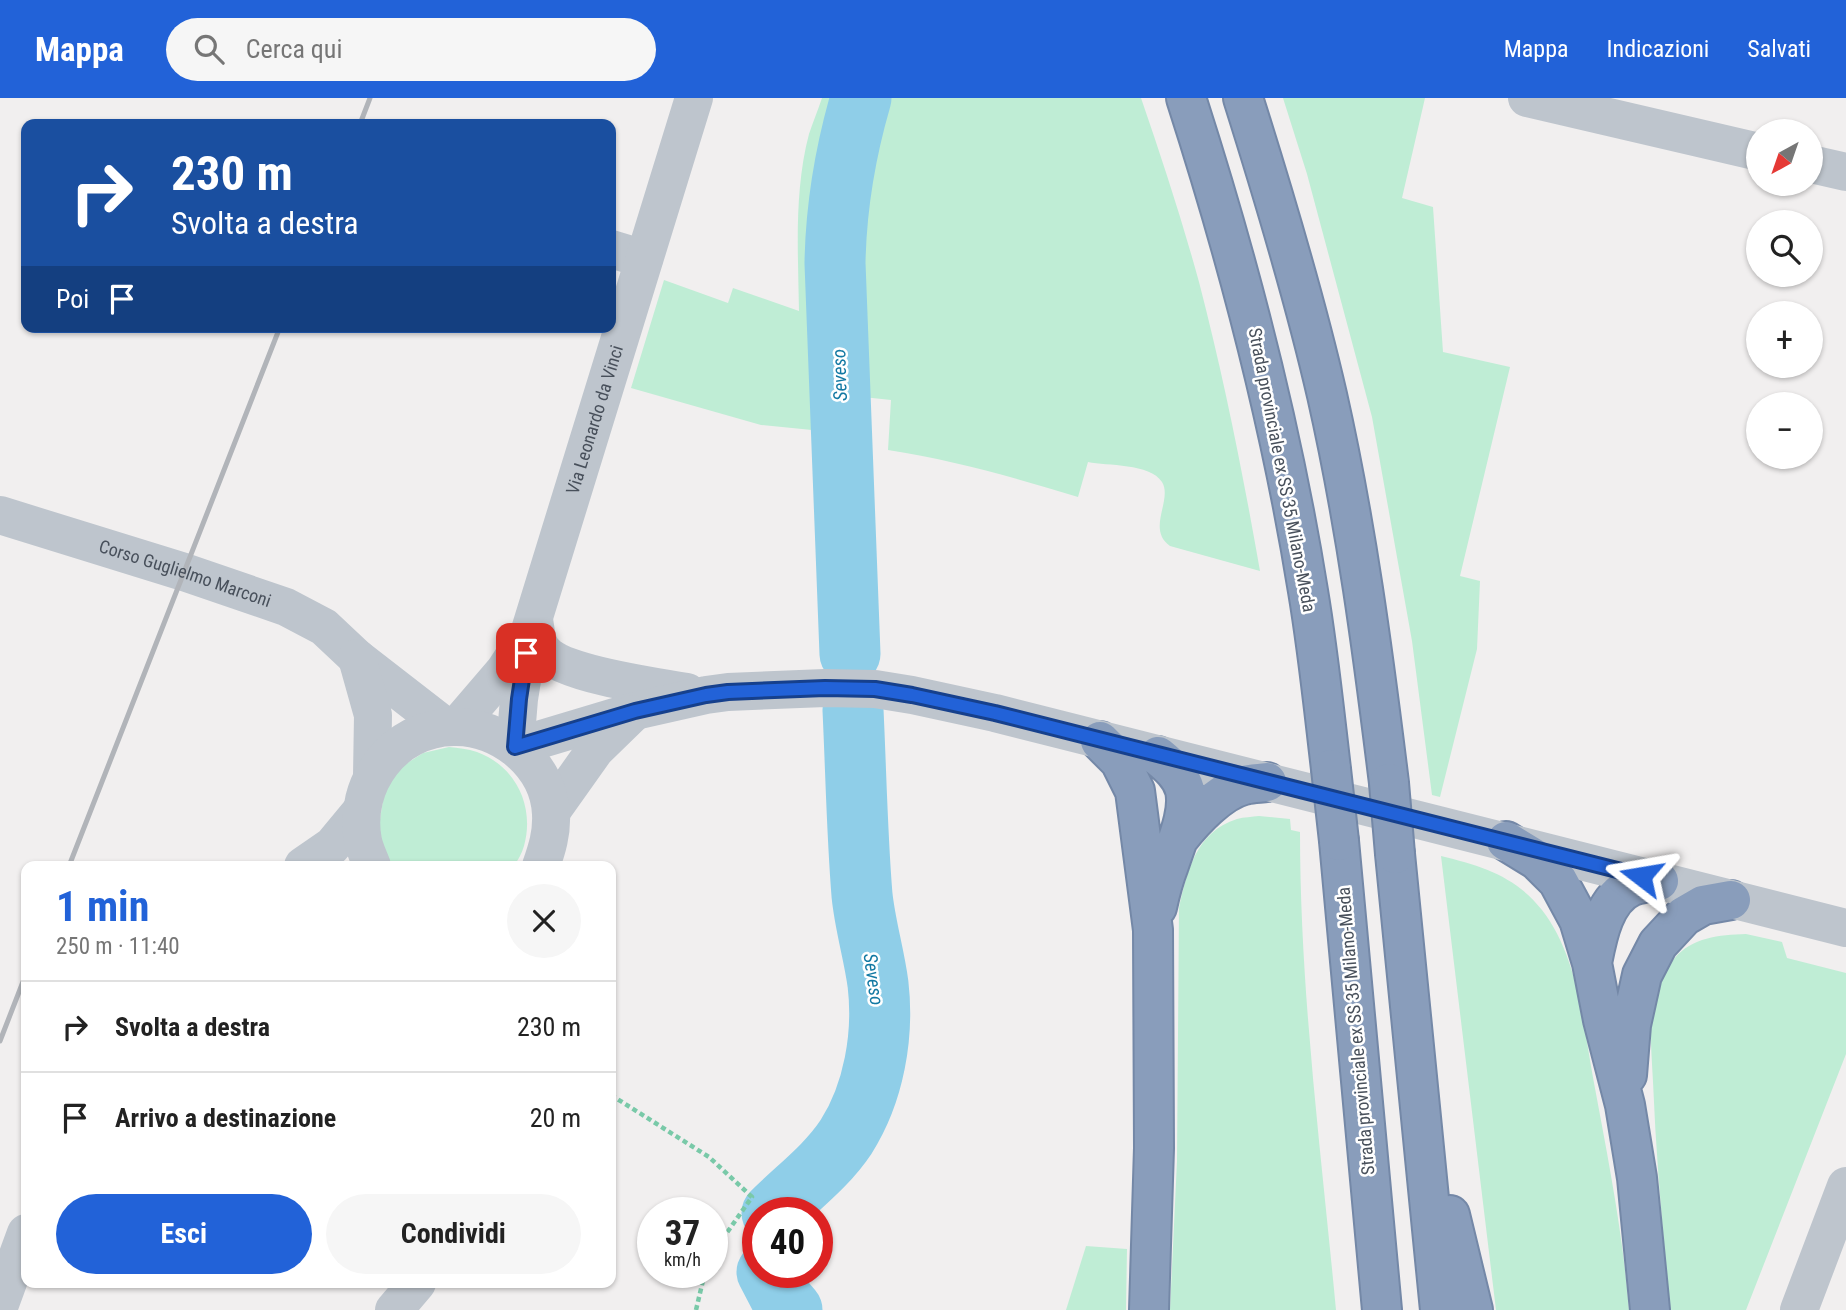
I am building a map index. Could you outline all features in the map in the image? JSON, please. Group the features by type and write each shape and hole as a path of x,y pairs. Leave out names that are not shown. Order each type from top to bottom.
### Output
{"highway":[{"name":"Strada provinciale ex SS 35 Milano-Meda","path":"1186,98 1245,293 1280,443 1308,591 1339,841 1382,1310"},
{"path":"1243,98 1288,246 1326,394 1358,558 1389,783 1440,1310"},
{"path":"1100,741 1120,761 1135,791 1153,930 1154,1148 1149,1310"},
{"path":"1140,823 1145,800 1152,786 1162,774 1178,763 1186,792 1184,816 1160,895 1153,930"},
{"path":"1179,838 1188,825 1228,792 1244,785 1267,782"},
{"path":"1506,841 1537,860 1558,881 1579,920 1592,963 1603,1020 1625,1105 1637,1178 1650,1310"},
{"path":"1592,963 1604,917 1615,899 1642,878 1659,914 1661,925 1658,944"},
{"path":"1625,1105 1631,1025 1642,975 1658,944 1684,916 1703,905 1731,900"},
{"path":"1423,1129 1447,1203 1473,1310"},
{"path":"1360,1310 1365,1133"}],"street":[{"name":"Via Leonardo da Vinci","path":"616,297 627,254 694,98"},
{"path":"1527,98 1746,149"},
{"path":"1824,167 1846,172"},
{"name":"Via Leonardo da Vinci","path":"532,625 607,333"},
{"name":"Corso Guglielmo Marconi","path":"0,514 286,607 324,627 357,658 451,727"},
{"path":"532,625 542,651 554,660 573,668 706,695"},
{"path":"451,727 505,670 519,651 532,625"},
{"path":"515,747 519,699 532,625"},
{"path":"357,658 373,715 363,842 370,861"},
{"path":"515,747 635,711 706,695 825,688 875,689 995,713 1178,763 1267,782 1506,841 1642,878 1846,928"},
{"path":"551,812 595,750 635,711"},
{"path":"310,861 332,846 367,794 386,758 403,743 424,732 451,727 485,731 501,738 515,747 533,766 545,788 551,812 550,840 543,861"},
{"path":"1799,1310 1846,1186"},
{"path":"0,1304 21,1247"},
{"path":"394,1310 413,1288"}],"path":[{"path":"616,1098 709,1157 752,1197 728,1231"},
{"path":"696,1310 701,1288"}],"green space":[{"path":"822,98 845,98 826,159 822,182 819,229 822,431 761,425 631,388 664,280 728,303 733,288 799,311 798,222 801,177 809,134"},
{"path":"878,98 1141,98 1199,282 1232,426 1260,571 1170,546 1160,531 1165,489 1162,482 1148,471 1088,462 1078,497 984,470 888,450 891,400 863,397 853,373 857,263 856,187"},
{"path":"1283,98 1425,98 1402,198 1433,207 1443,352 1510,367 1460,576 1480,581 1477,649 1440,797 1432,795 1412,641 1372,417 1307,174"},
{"path":"449,747 474,751 491,758 512,778 524,803 527,817 523,849 517,861 388,861 377,839 385,787 401,767 423,753"},
{"path":"1259,816 1290,819 1291,830 1300,832 1307,1012 1336,1310 1170,1310 1177,1161 1179,908 1190,867 1203,843 1223,825 1237,819"},
{"path":"1441,856 1497,874 1521,889 1542,910 1564,949 1578,993 1615,1196 1629,1310 1496,1310"},
{"path":"1746,934 1782,942 1787,958 1846,973 1846,1054 1746,1310 1670,1310 1654,1111 1652,1006 1659,982 1681,952 1707,939"},
{"path":"1086,1246 1127,1249 1126,1310 1066,1310"}],"waterway":[{"name":"Seveso","path":"850,654 835,263 842,180 861,98"},
{"name":"Seveso","path":"789,1197 838,1148 856,1120 870,1083 878,1043 878,984 862,895 853,710"},
{"name":"Seveso","path":"775,1288 792,1310"}],"railway":[{"path":"362,119 370,98"},
{"path":"71,861 278,333"},
{"path":"0,1041 21,987"}],"route":[{"path":"526,653 515,747 635,711 706,695 825,688 875,689 995,713 1641,876"}]}
